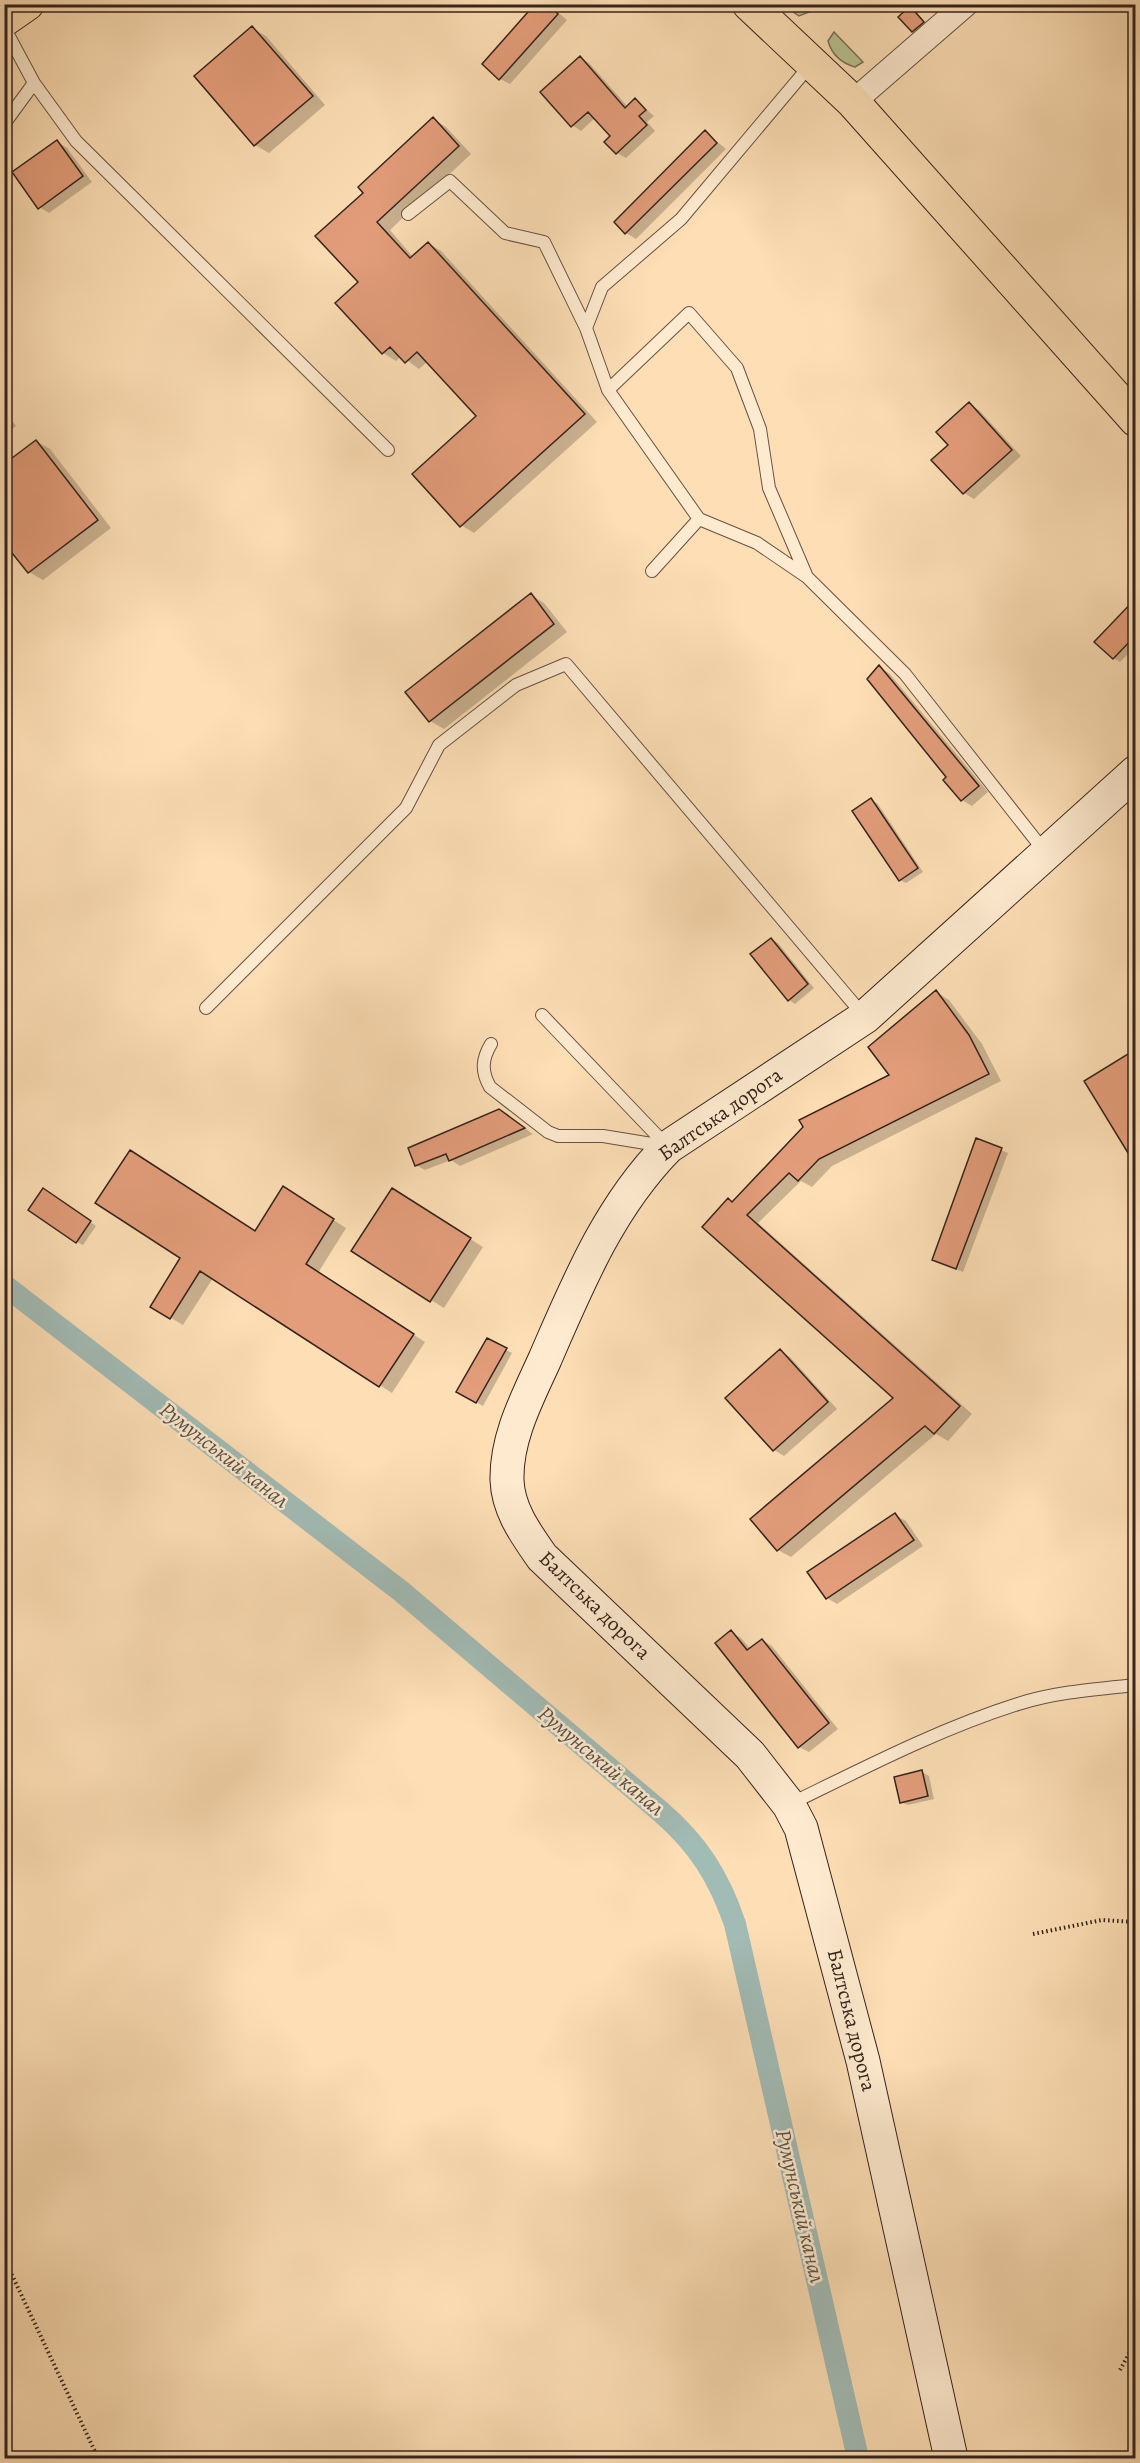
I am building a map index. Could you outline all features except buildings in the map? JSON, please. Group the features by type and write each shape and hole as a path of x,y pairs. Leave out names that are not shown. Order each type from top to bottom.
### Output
{"highway":[{"path":"4,20 27,4"},
{"path":"749,4 853,102 1136,420"}],"main road":[{"name":"Балтська дорога","path":"951,2458 863,2061 804,1839 789,1805 750,1755 542,1557 522,1528 511,1504 507,1482 508,1452 523,1407 567,1308 610,1222 634,1184 668,1147 865,1017 1136,772"}],"street":[{"path":"853,102 966,4"}],"lane":[{"path":"4,27 34,83 76,141 388,450"},
{"path":"586,328 602,287 681,219 813,62"},
{"path":"4,124 34,83"},
{"path":"408,214 450,181 505,233 544,242 586,328 608,390 699,519 757,543 807,577 905,674 1046,853"},
{"path":"608,390 689,313 738,368 760,429 769,488 807,577"},
{"path":"652,571 699,519"},
{"path":"206,1008 406,808 439,745 516,685 566,664 865,1017"},
{"path":"542,1015 668,1147"},
{"path":"491,1044 484,1055 483,1066 485,1078 490,1087 548,1132 558,1136 603,1136 668,1147"},
{"path":"789,1805 949,1730 1019,1704 1071,1693 1136,1685"}],"path":[{"path":"1033,1934 1102,1920 1136,1922"},
{"path":"4,2258 98,2458"},
{"path":"1120,2370 1136,2341"}],"green space":[{"path":"783,5 809,5 814,10 799,16"},
{"path":"834,32 863,62 855,67 838,58 828,41"}],"waterway":[{"name":"Румунський канал","path":"4,1285 402,1592 661,1812 686,1836 706,1862 722,1891 735,1924 858,2458"}]}
